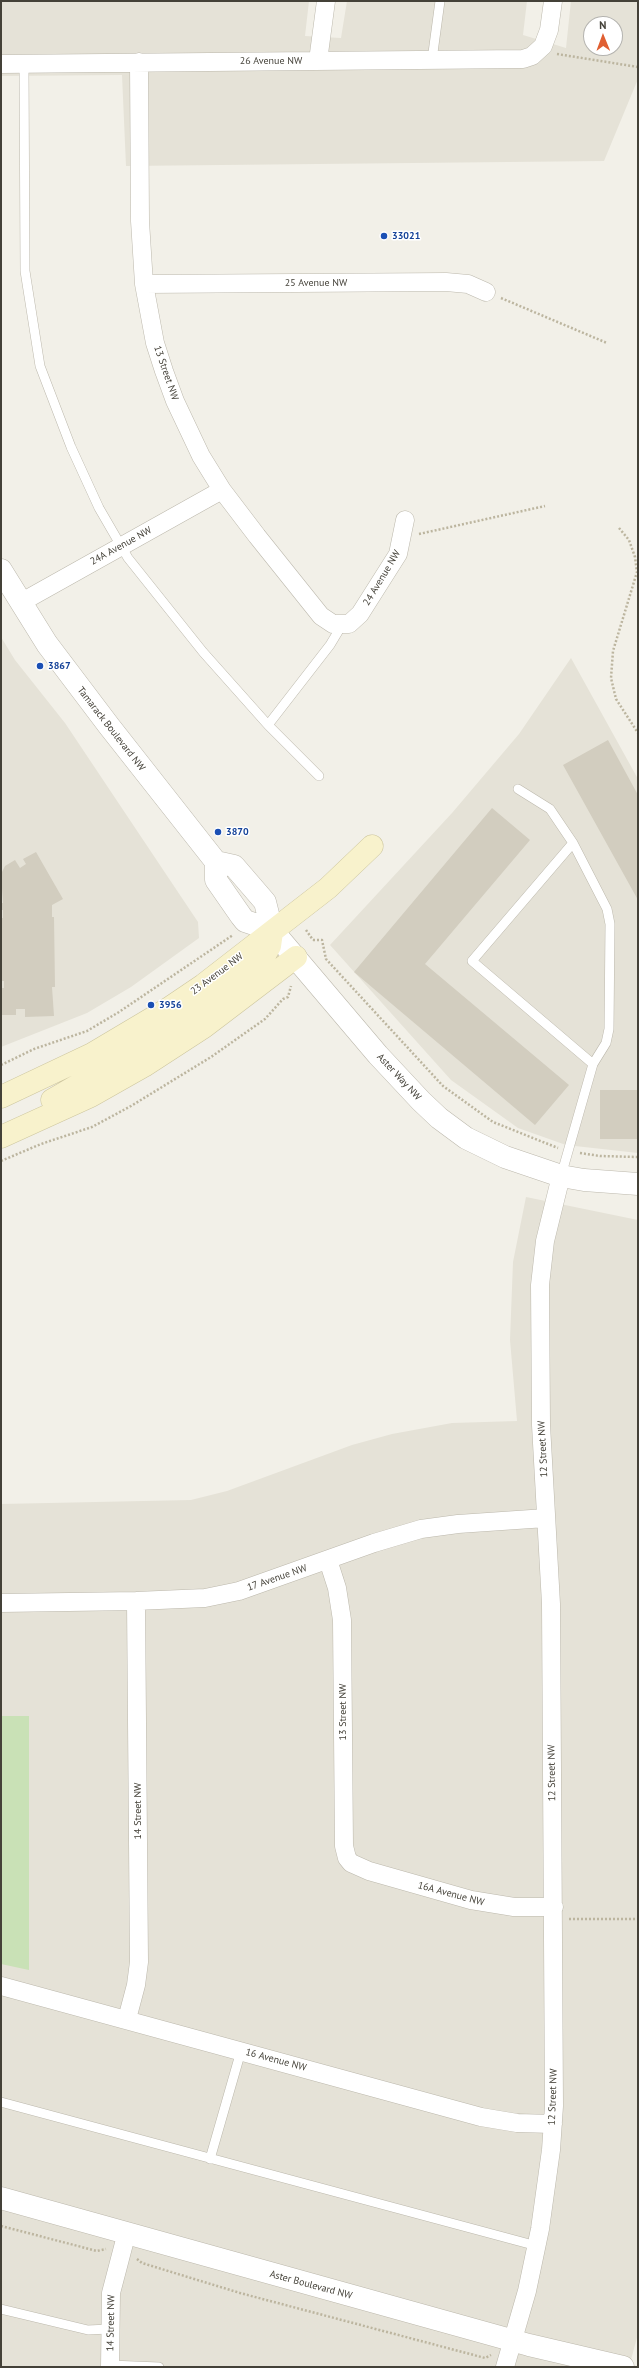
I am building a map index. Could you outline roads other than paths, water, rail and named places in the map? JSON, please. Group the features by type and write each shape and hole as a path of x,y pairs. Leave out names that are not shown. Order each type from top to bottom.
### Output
{"main road":[{"name":"23 Avenue NW","path":"1,1097 59,1071 122,1038 203,985 328,888 372,846"},
{"path":"1,1130 126,1057 210,1002 251,970 265,955 270,946 272,930"},
{"path":"1,1137 91,1096 144,1066 204,1027 296,957"}],"street":[{"path":"318,61 326,1"},
{"name":"26 Avenue NW","path":"1,64 516,59 532,56 543,46 549,30 553,1"},
{"name":"13 Street NW","path":"139,62 140,221 144,284 155,343 175,401 202,456 222,490 321,616 327,622 342,625"},
{"name":"25 Avenue NW","path":"144,284 446,282 468,284 486,292"},
{"name":"24A Avenue NW","path":"20,603 222,490"},
{"name":"24 Avenue NW","path":"342,625 349,624 360,614 398,554 404,528"},
{"name":"Tamarack Boulevard NW","path":"1,570 20,603 47,644 90,702 216,862 216,880 241,916 245,921 272,930"},
{"name":"Aster Way NW","path":"272,930 378,1055 438,1118 466,1138 487,1149 526,1165 561,1176"},
{"path":"561,1176 584,1180 638,1184"},
{"name":"12 Street NW","path":"505,2367 537,2246 553,2124 554,1907 551,1604 541,1418 540,1280 547,1228 561,1176"},
{"name":"17 Avenue NW","path":"1,1603 183,1600 222,1594 250,1587 374,1543 421,1530 458,1524 546,1518"},
{"name":"13 Street NW","path":"328,1560 337,1588 342,1620 344,1846 345,1853 351,1863"},
{"name":"14 Street NW","path":"127,2019 136,1985 139,1962 136,1601"},
{"name":"16A Avenue NW","path":"351,1863 369,1871 488,1904 514,1907 554,1907"},
{"name":"16 Avenue NW","path":"1,1986 241,2050 481,2117 517,2123 553,2124"},
{"name":"Aster Boulevard NW","path":"1,2198 127,2232 254,2270 513,2341 571,2356 623,2367"},
{"name":"14 Street NW","path":"110,2366 111,2294 127,2232"}],"lane":[{"path":"432,60 440,1"},
{"path":"24,64 25,271 40,366 84,478 121,546 203,652 268,725 320,776"},
{"path":"268,725 330,645 342,625"},
{"path":"518,789 550,809 573,843 607,909 610,924 609,1029 606,1043 593,1064 561,1176"},
{"path":"573,843 472,961 593,1064"},
{"path":"210,2159 241,2050"},
{"path":"1,2102 537,2246"},
{"path":"1,2309 88,2330 110,2329"},
{"path":"110,2366 159,2367"}],"place":[{"name":"33021","path":"384,236"},
{"name":"3867","path":"40,666"},
{"name":"3870","path":"218,832"},
{"name":"3956","path":"151,1005"}]}
